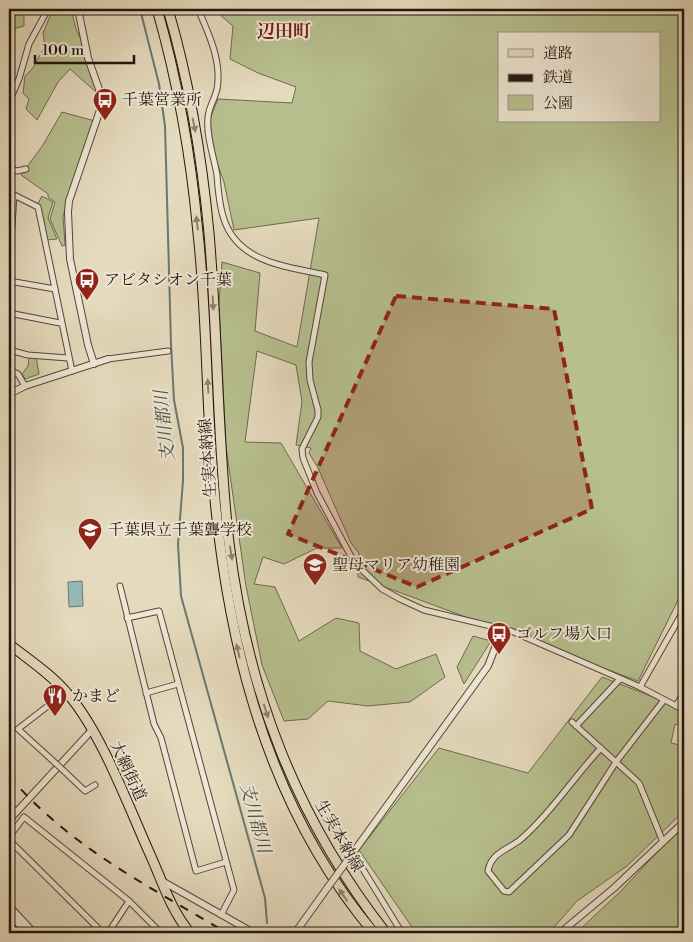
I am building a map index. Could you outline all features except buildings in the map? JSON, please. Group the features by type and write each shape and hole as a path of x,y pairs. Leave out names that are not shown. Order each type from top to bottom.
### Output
{"main road":[{"name":"生実本納線","path":"157,9 174,72 190,156 198,235 216,516 228,603 239,653 259,724 289,800 329,874 374,933"},
{"name":"生実本納線","path":"168,9 197,139 209,232 222,471 229,544 244,630 270,723 297,792 337,866 386,933"},
{"name":"大網街道","path":"9,644 66,692 92,730 162,881 170,904 190,933"}],"street":[{"path":"9,102 19,79 29,44 48,9"},
{"path":"78,9 88,58 100,92 101,107 69,201 68,234 70,259 88,345 94,364"},
{"path":"198,9 216,54 218,68 215,98 208,118 220,204 227,228 239,245 255,257 326,275 309,362 310,380 318,417 302,449 303,458 317,493 354,562 382,589 424,610 511,631 640,687 684,710"},
{"path":"9,168 17,171 26,169"},
{"path":"9,272 14,195 38,207 60,323 72,371"},
{"path":"9,281 54,289"},
{"path":"9,313 60,323"},
{"path":"9,350 68,358"},
{"path":"9,394 24,386 108,359 168,351"},
{"path":"9,370 21,377 24,386"},
{"path":"120,586 154,724 161,738 196,871 226,862"},
{"path":"640,687 684,610"},
{"path":"128,618 159,611 234,890 221,915"},
{"path":"295,933 488,666 498,640 499,629"},
{"path":"620,679 574,724 639,782 663,842"},
{"path":"146,693 178,684"},
{"path":"66,692 18,729 85,791 95,785"},
{"path":"676,706 684,692"},
{"path":"602,748 577,773 534,827 515,844 496,855 490,862 488,871 504,891 508,892 569,835 616,762 664,700"},
{"path":"9,820 92,730"},
{"path":"103,933 9,839 24,817 129,901 162,933"},
{"path":"560,933 614,888 684,822"},
{"path":"353,853 402,933"},
{"path":"162,881 254,933"},
{"path":"108,933 129,901"},
{"path":"9,906 34,933"},
{"path":"9,913 27,933"}],"highlighted area":[{"path":"396,296 554,309 592,509 417,587 288,534"}],"green space":[{"path":"9,9 24,9 24,26 9,30"},
{"path":"53,9 71,9 76,29 91,60 97,93 70,69 58,82 37,120 26,109 29,99 23,93 25,76 33,68 45,46 43,33"},
{"path":"213,9 684,9 684,588 638,681 358,577 359,553 351,543 318,468 309,453 311,448 296,445 302,402 296,365 257,351 245,442 281,443 342,548 317,548 284,564 263,557 254,584 275,587 299,641 336,618 359,623 360,651 396,669 436,654 445,677 410,702 368,706 328,701 308,719 284,721 262,665 246,586 226,447 219,303 222,262 260,273 255,331 297,347 319,218 234,230 224,182 205,131 218,99 292,103 296,87 258,73 230,59 233,26"},
{"path":"62,112 95,121 63,216 65,245 62,246 50,219 55,202 48,197 48,194 21,175 43,145"},
{"path":"42,196 53,202 48,218 57,239 47,240 37,205"},
{"path":"36,356 39,374 25,379 22,374 28,366 29,357"},
{"path":"473,636 491,641 464,684 457,667"},
{"path":"602,677 684,709 684,726 675,724 671,743 684,746 684,811 627,866 577,901 549,933 416,933 359,850 439,748 528,773"},
{"path":"684,827 684,925 676,933 576,933 621,891 674,834"}],"water":[{"path":"82,581 83,606 69,607 68,582"}],"waterway":[{"name":"支川都川","path":"140,9 159,84 165,126 174,400 183,448 183,481 178,544 181,596 265,898 267,923"}],"railway":[{"path":"9,776 33,801 84,845 111,864 227,933"}],"place":[{"name":"千葉営業所","path":"105,121"},
{"name":"アビタシオン千葉","path":"87,301"},
{"name":"千葉県立千葉聾学校","path":"90,551"},
{"name":"聖母マリア幼稚園","path":"315,586"},
{"name":"ゴルフ場入口","path":"499,655"},
{"name":"かまど","path":"55,717"}],"district":[{"name":"辺田町","path":"284,31"}]}
